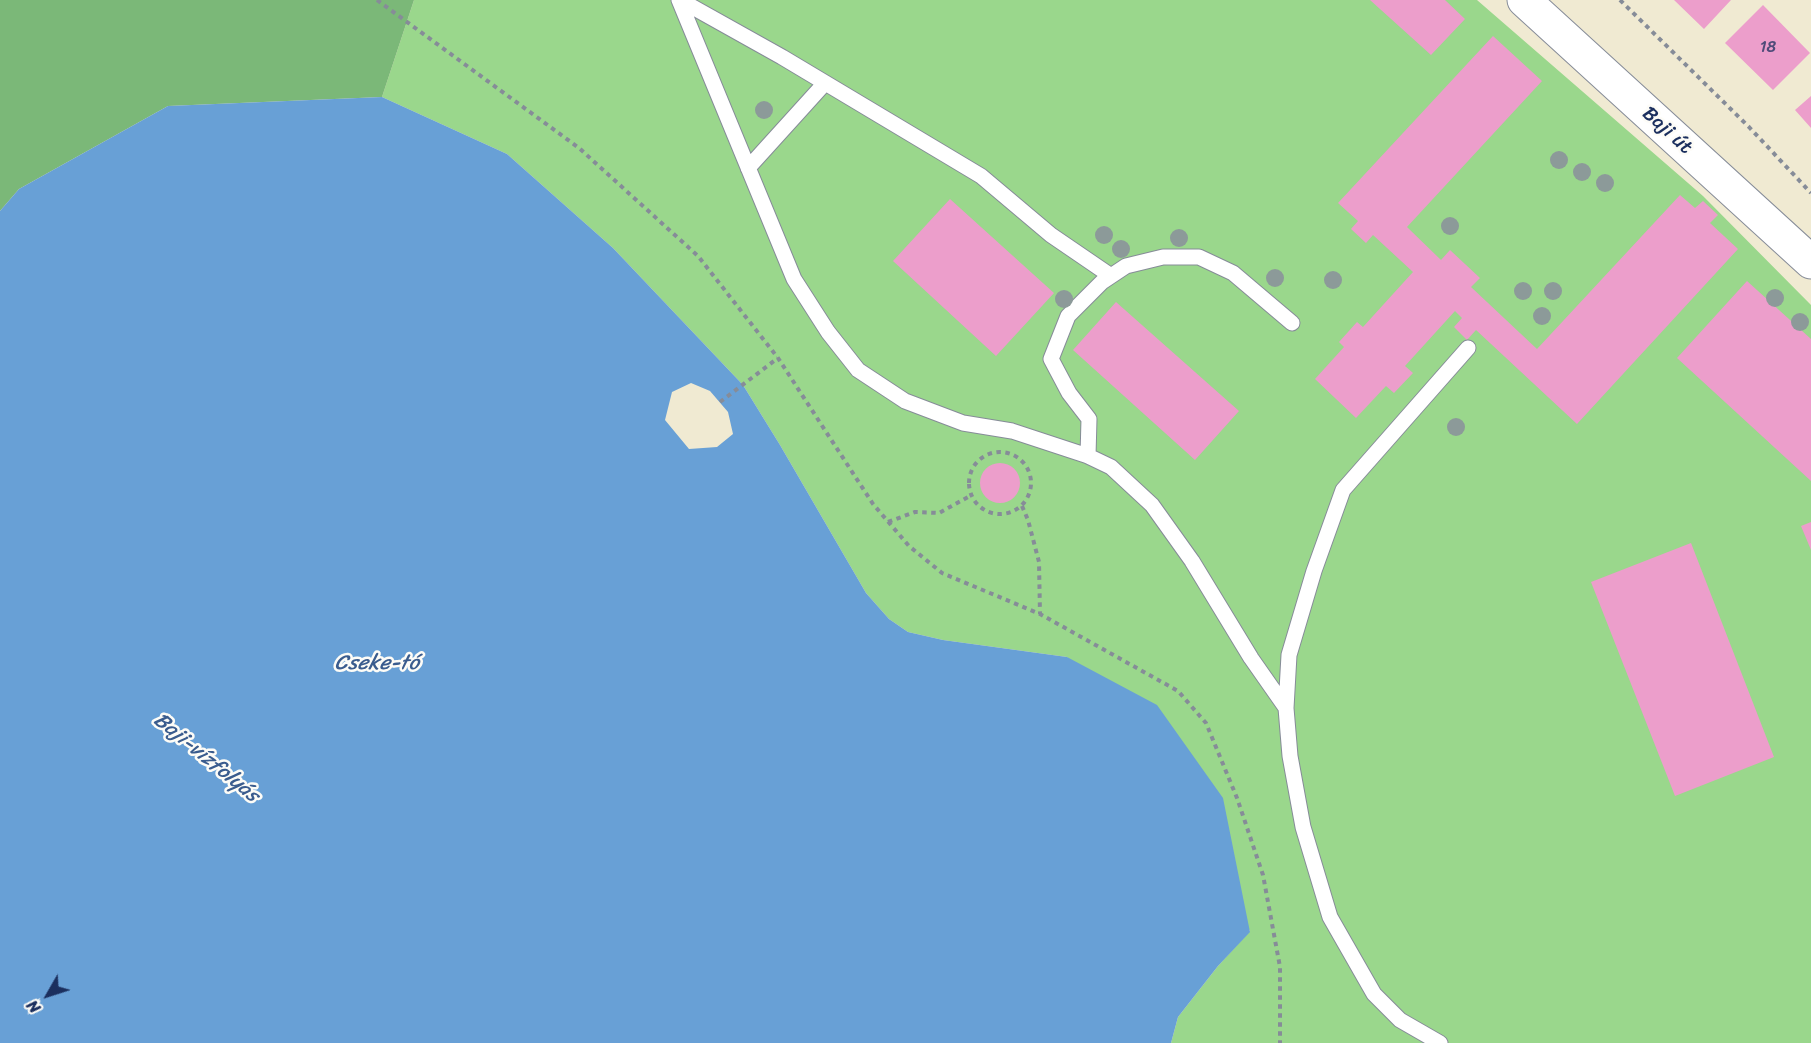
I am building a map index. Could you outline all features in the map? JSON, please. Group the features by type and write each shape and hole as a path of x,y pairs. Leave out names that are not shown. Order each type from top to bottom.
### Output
{"street":[{"name":"Baji út","path":"1524,0 1811,262"}],"lane":[{"path":"680,0 981,176 1051,235 1111,276"},
{"path":"680,0 794,279 828,332 858,370 905,401 963,423 1012,431 1111,466 1152,505 1286,708"},
{"path":"748,168 825,83"},
{"path":"1088,456 1089,419 1069,393 1051,359 1068,316 1102,282 1126,266 1163,257 1199,257 1233,273 1292,323"},
{"path":"1440,1043 1400,1020 1374,994 1330,917 1303,827 1290,756 1286,708 1289,655 1314,571 1343,490 1468,348"}],"path":[{"path":"377,0 579,148 698,256 778,358 873,504 909,546 942,573 1040,614 1178,691 1206,723 1237,798 1263,875 1280,967 1280,1043"},
{"path":"1620,0 1749,127 1811,193"},
{"path":"720,402 778,358"},
{"path":"999,451 1014,454 1026,464 1032,478 1030,494 1022,507 1009,514 994,515 980,508 970,496 968,480 973,466 984,455 999,451"},
{"path":"888,522 915,512 939,513 970,496"},
{"path":"1022,507 1028,520 1039,562 1040,614"}],"green space":[{"path":"0,0 414,0 382,97 168,106 19,189 0,211"},
{"path":"414,0 1477,0 1703,196 1811,305 1811,1043 1171,1043 1178,1017 1218,966 1250,931 1067,657 943,640 908,632 889,619 866,593 743,385 613,248 507,154 382,97"}],"water":[{"name":"Cseke-tó","path":"382,97 507,154 613,248 743,385 866,593 889,619 908,632 943,640 1067,657 1157,705 1223,798 1250,932 1218,966 1178,1017 1171,1043 0,1043 0,211 19,189 168,106","holes":["691,383 710,391 728,412 733,434 717,447 689,449 665,420 672,392"]}],"building":[{"path":"1370,0 1445,0 1465,19 1431,55"},
{"path":"1674,0 1731,0 1704,29"},
{"path":"1763,5 1810,53 1773,90 1725,43"},
{"path":"1493,36 1542,81 1407,227 1441,260 1450,250 1480,278 1471,287 1537,349 1680,195 1695,208 1703,201 1718,215 1710,223 1738,249 1577,424 1476,330 1467,340 1454,327 1462,318 1455,311 1405,366 1413,373 1394,393 1386,386 1356,418 1315,379 1344,347 1339,342 1357,322 1363,327 1413,272 1373,235 1366,243 1351,229 1358,221 1338,203"},
{"path":"1811,96 1811,128 1795,110"},
{"path":"950,199 1054,293 996,356 893,261"},
{"path":"1747,281 1811,339 1811,481 1677,358"},
{"path":"1116,302 1239,411 1195,460 1073,350"},
{"path":"1000,463 1014,469 1020,483 1014,497 1000,503 986,497 980,483 986,469"},
{"path":"1811,522 1811,550 1801,526"},
{"path":"1691,543 1774,757 1675,796 1591,582"}],"water label":[{"name":"Baji-vízfolyás","path":"206,758"}]}
